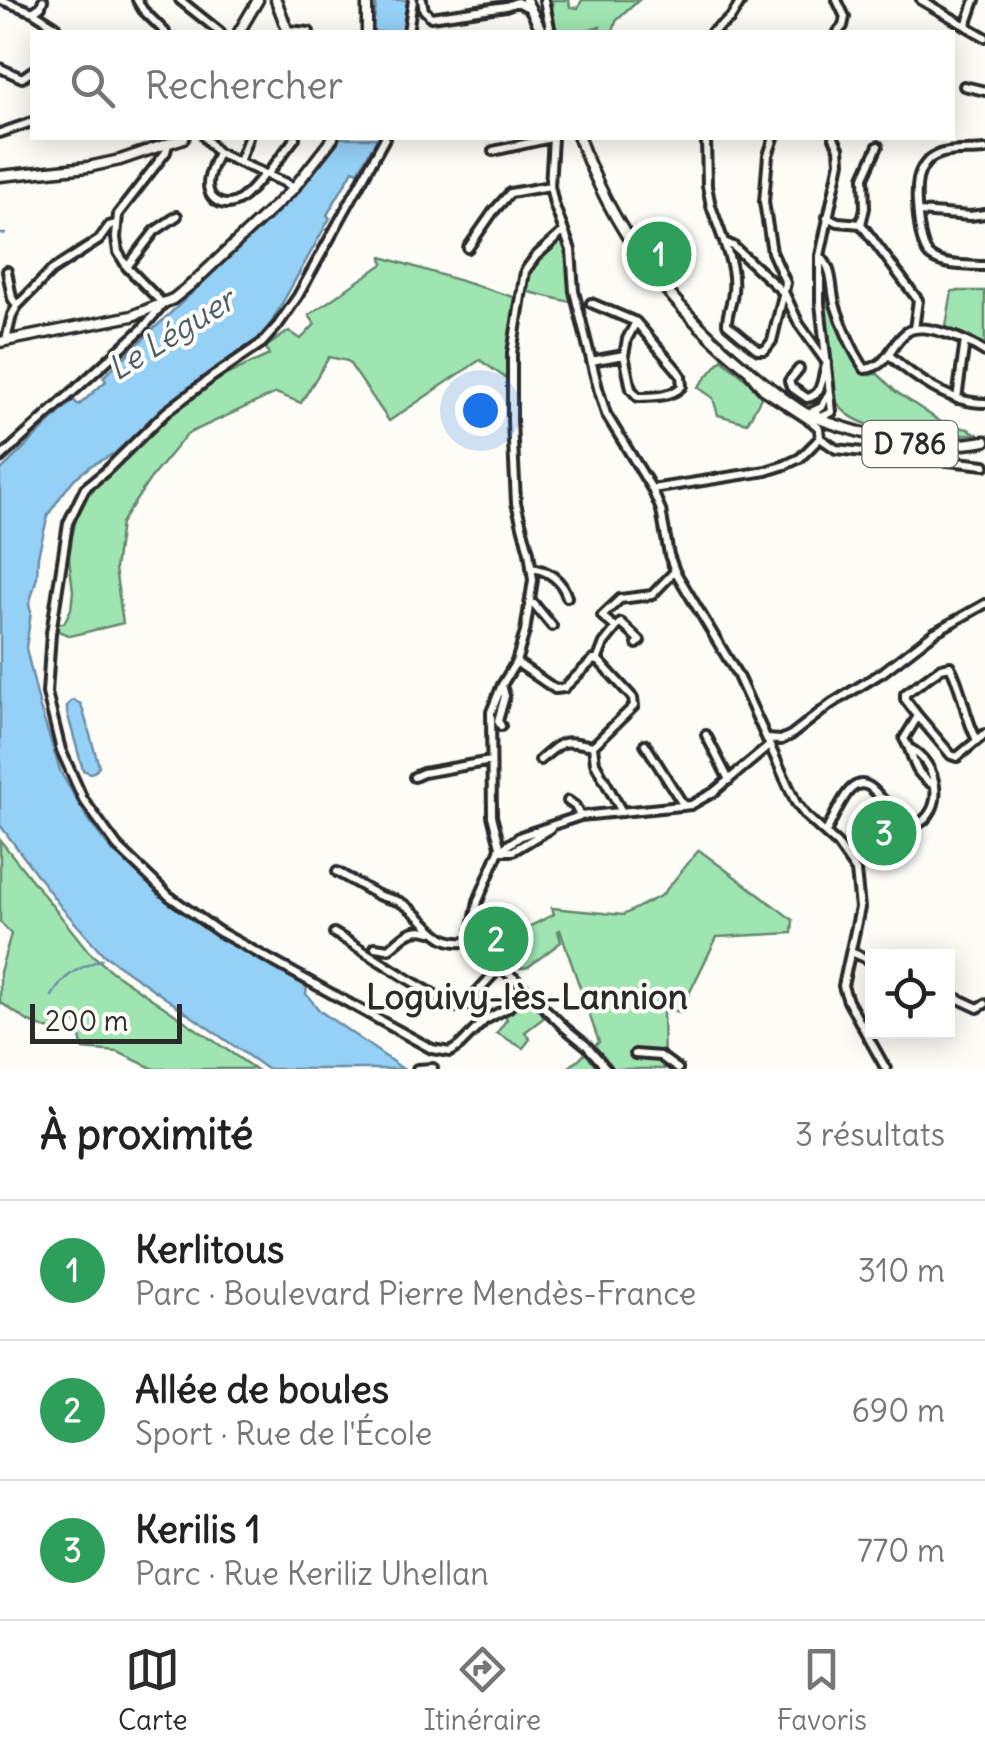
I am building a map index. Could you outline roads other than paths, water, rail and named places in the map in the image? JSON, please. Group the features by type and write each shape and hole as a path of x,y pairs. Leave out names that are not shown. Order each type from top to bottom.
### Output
{"main road":[{"path":"240,30 258,0"},
{"path":"276,0 288,30"},
{"path":"366,30 367,0"},
{"path":"526,0 541,30"},
{"path":"0,176 88,167 179,140"},
{"path":"2,341 132,316 162,304 193,283 293,188 332,140"},
{"name":"D 786","path":"579,140 612,212 641,259 677,304 774,391 808,414 876,438 932,446 985,441"}],"street":[{"path":"1,0 33,12 55,30"},
{"path":"33,12 42,6 43,0"},
{"path":"137,0 163,30"},
{"path":"180,0 218,30"},
{"path":"408,30 413,0"},
{"path":"422,0 431,17 517,2 533,10"},
{"path":"502,4 513,0"},
{"path":"715,30 730,18 742,0"},
{"path":"837,0 845,17 840,30"},
{"path":"966,26 974,0"},
{"path":"924,1 985,37"},
{"path":"546,3 552,30"},
{"path":"0,68 16,77 30,74"},
{"path":"964,86 985,91"},
{"path":"0,133 30,123"},
{"path":"207,140 218,153 293,188"},
{"path":"239,162 247,140"},
{"path":"218,153 208,186 212,198 230,205 242,199 266,175 293,140"},
{"path":"384,140 278,326 262,343 166,412 85,488 68,524 51,632 47,693 61,750 83,799 117,846 169,896 218,931 432,1049 450,1052 484,1020 509,1007 526,990"},
{"path":"493,150 542,140"},
{"path":"552,140 550,186 571,250 580,320 606,414 652,489 662,510 675,571 736,674 796,803 826,832 856,871 860,908 843,980 844,991 886,1069"},
{"path":"706,140 707,186 734,281 727,324 758,350 770,347 786,284 772,252 764,202 768,155 773,140"},
{"path":"835,140 840,162 820,256 820,303 836,424"},
{"path":"0,458 142,330 162,304 118,252 116,224 118,214 166,152 168,144"},
{"path":"860,224 865,208 864,177 878,146"},
{"path":"985,150 936,155 918,178 924,246 930,256 940,262 985,266"},
{"path":"468,248 510,193 550,186"},
{"path":"919,212 985,214"},
{"path":"127,267 155,231 177,216"},
{"path":"827,218 860,224 918,300 914,329"},
{"path":"2,341 17,306 51,272 116,224"},
{"path":"499,850 492,816 491,712 516,662 533,580 516,502 512,353 525,271 564,231"},
{"path":"724,242 785,294 799,324 827,363"},
{"path":"820,256 830,269 836,309 865,369 876,367 904,333 914,329 954,336 985,352"},
{"path":"7,272 17,306"},
{"path":"591,302 636,322 681,376 679,390 638,397 631,389 624,354 636,322"},
{"path":"132,316 142,330"},
{"path":"957,400 965,340"},
{"path":"591,360 624,354"},
{"path":"889,355 957,400 985,402"},
{"path":"800,369 790,387 807,398 813,397 827,363"},
{"path":"742,365 763,390 819,428 820,438 836,449 985,464"},
{"path":"808,414 827,400 829,383"},
{"path":"808,414 824,416 832,412"},
{"path":"652,489 785,465 800,458 820,438"},
{"path":"531,568 552,576 567,597"},
{"path":"616,628 602,616 620,598 652,595 675,571"},
{"path":"530,603 552,626"},
{"path":"605,1067 472,941 478,900 499,850 520,836 580,816 684,806 700,800 768,742 791,736 935,632 985,604"},
{"path":"516,662 556,689 564,688 595,661 621,623 640,641 638,644"},
{"path":"593,746 634,706 634,698 595,661"},
{"path":"977,740 950,666 905,694 905,699 951,755 960,756 985,734"},
{"path":"501,726 498,721 504,696 502,685"},
{"path":"826,832 848,791 857,785 873,787 894,816 910,826 920,825 929,814 937,797 936,787 916,771 904,739 918,716"},
{"path":"706,735 728,780"},
{"path":"540,760 566,740 593,746"},
{"path":"645,744 684,806"},
{"path":"593,746 595,763 622,812"},
{"path":"414,776 491,761"},
{"path":"568,801 580,816"},
{"path":"484,881 498,861 556,824"},
{"path":"499,850 512,851"},
{"path":"336,872 399,901 420,916 432,932"},
{"path":"375,948 389,949 406,932 422,929 446,940 472,941"},
{"path":"334,933 457,1007 464,1006 500,968"},
{"path":"850,952 865,958"},
{"path":"955,996 982,1006"},
{"path":"635,1054 660,1056 678,1069"},
{"path":"417,1068 433,1068"}],"water":[{"path":"377,0 408,0 403,30 372,30"},
{"name":"Le Léguer","path":"338,140 376,140 358,172 353,170 271,323 257,340 161,410 115,453 74,479 48,515 29,605 26,648 61,773 112,851 162,897 203,927 307,987 306,994 320,1011 403,1069 267,1069 104,955 61,907 0,825 0,471 73,400 79,405 106,381 103,377 294,196"},
{"path":"73,700 81,704 99,766 94,772 83,770 67,712 67,705"}],"waterway":[{"path":"0,234 5,234"},
{"path":"52,996 68,976 102,959"}],"place":[{"name":"Kerlitous","path":"659,254"},
{"name":"Kerilis 1","path":"884,833"},
{"name":"Allée de boules","path":"496,939"}],"district":[{"name":"Loguivy-lès-Lannion","path":"527,996"}]}
